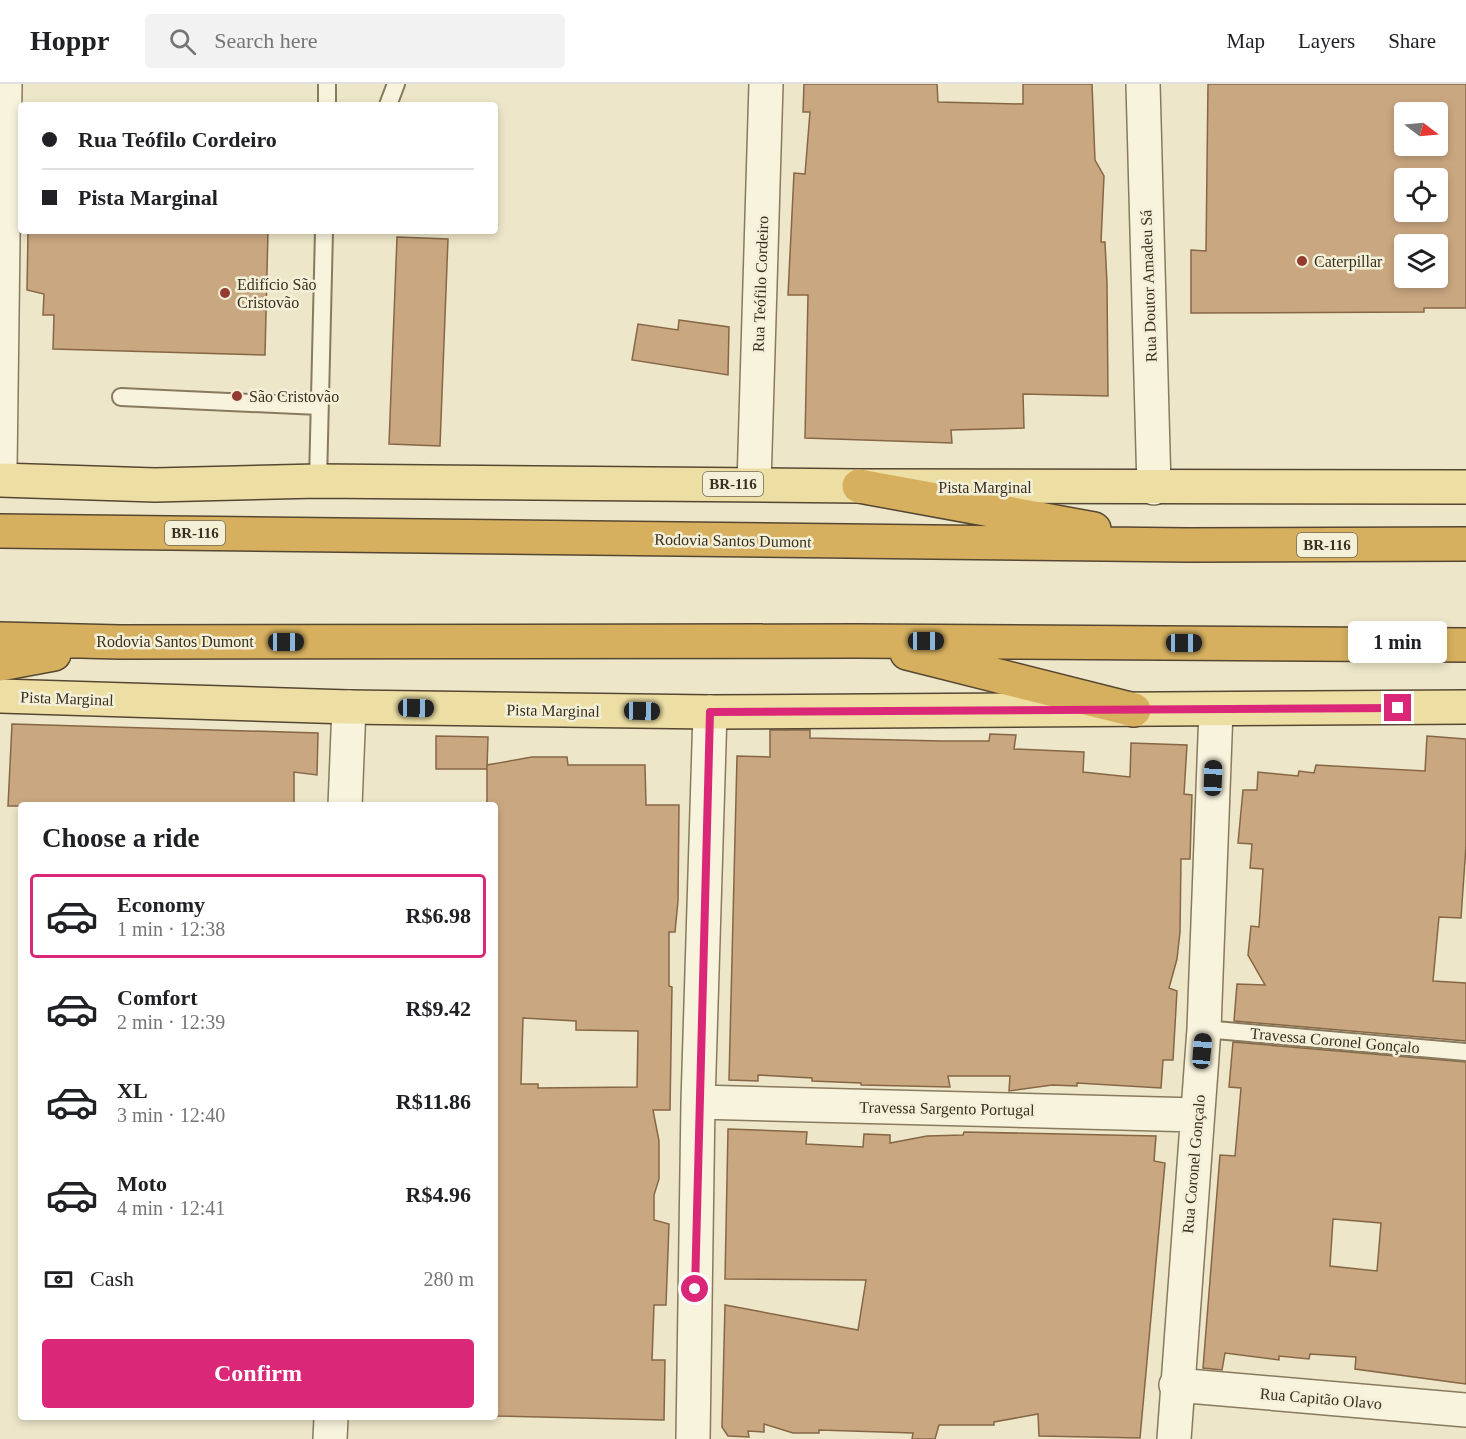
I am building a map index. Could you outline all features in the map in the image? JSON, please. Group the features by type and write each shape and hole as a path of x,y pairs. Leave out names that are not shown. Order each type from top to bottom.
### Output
{"highway":[{"path":"859,486 1188,545"},
{"name":"Rodovia Santos Dumont","path":"0,531 1188,545 1466,544"},
{"name":"Rodovia Santos Dumont","path":"0,639 120,642 856,641 1466,645"},
{"path":"856,641 1134,710"},
{"path":"0,664 120,642"}],"main road":[{"name":"Pista Marginal","path":"0,480 155,485 318,480 1154,488 1466,487"},
{"name":"Pista Marginal","path":"0,696 349,707 710,712 1466,707"}],"street":[{"path":"0,470 5,84"},
{"name":"Rua Teófilo Cordeiro","path":"754,484 766,84"},
{"name":"Rua Doutor Amadeu Sá","path":"1143,84 1154,488"},
{"path":"345,802 349,707"},
{"name":"Rua Coronel Gonçalo","path":"1174,1439 1176,1385 1204,1029 1216,710"},
{"path":"693,1439 698,1102 710,712"},
{"name":"Travessa Sargento Portugal","path":"698,1102 1197,1115"},
{"name":"Rua Capitão Olavo","path":"1176,1385 1466,1410"},
{"path":"330,1439 331,1420"}],"lane":[{"path":"327,84 327,102"},
{"path":"389,102 396,84"},
{"path":"318,480 324,234"},
{"path":"122,397 319,406"},
{"name":"Travessa Coronel Gonçalo","path":"1204,1029 1466,1052"}],"building":[{"path":"804,84 937,84 938,102 1023,104 1023,84 1092,84 1095,160 1104,176 1101,242 1105,242 1107,284 1108,396 1023,394 1024,428 951,430 952,443 805,438 808,295 788,295 794,173 805,174 810,112 803,112"},
{"path":"1208,84 1466,84 1466,308 1424,308 1424,312 1191,313 1191,250 1206,251"},
{"name":"Edifício São Cristovão","path":"28,234 268,234 265,355 53,349 54,315 43,315 44,294 27,290"},
{"path":"397,237 448,239 440,446 389,444"},
{"path":"679,320 729,327 728,375 632,360 638,324 678,330"},
{"path":"12,724 318,733 317,775 294,772 294,802 18,802 18,806 8,806"},
{"path":"770,730 810,730 810,738 942,741 989,741 990,734 1016,735 1014,749 1084,752 1083,772 1130,777 1131,743 1187,745 1184,794 1192,795 1190,859 1181,859 1180,932 1177,959 1169,988 1177,991 1173,1060 1163,1060 1161,1088 1077,1083 1077,1086 1052,1085 1009,1091 1010,1076 948,1076 950,1087 861,1085 861,1083 812,1081 812,1078 758,1075 758,1081 729,1080 737,756 770,757"},
{"path":"436,736 488,737 487,769 436,769"},
{"path":"1427,736 1466,739 1466,846 1461,918 1439,917 1433,981 1466,983 1466,1041 1234,1021 1237,984 1265,985 1248,955 1251,926 1259,927 1263,869 1250,868 1252,844 1238,843 1243,790 1257,790 1258,772 1298,776 1299,771 1314,773 1316,765 1425,771"},
{"path":"532,757 567,757 568,765 645,765 646,805 679,805 678,901 675,932 669,932 669,986 672,987 670,1110 653,1110 659,1141 659,1179 654,1195 654,1220 669,1224 666,1305 654,1305 652,1360 665,1360 664,1420 498,1416 498,802 487,802 487,765","holes":["523,1018 576,1021 576,1030 638,1031 637,1087 538,1088 538,1084 521,1084"]},
{"path":"1233,1042 1466,1062 1466,1384 1355,1369 1356,1357 1310,1354 1309,1359 1279,1356 1279,1360 1225,1353 1222,1370 1203,1368 1220,1155 1235,1156 1241,1088 1229,1087","holes":["1333,1219 1381,1223 1377,1271 1330,1266"]},
{"path":"728,1129 807,1132 806,1144 863,1147 864,1134 890,1135 890,1143 927,1136 963,1135 964,1132 1156,1136 1154,1161 1165,1163 1140,1438 1039,1436 1038,1414 994,1422 994,1425 939,1425 935,1439 912,1439 913,1433 819,1430 819,1433 793,1433 764,1424 764,1432 748,1431 749,1437 728,1436 722,1427 725,1305 858,1330 866,1280 725,1279"}],"place":[{"name":"Caterpillar","path":"1302,261"},
{"name":"Edifício São Cristovão","path":"225,293"},
{"name":"São Cristovão","path":"237,396"}],"route":[{"path":"695,1289 698,1102 710,712 1398,708"}]}
